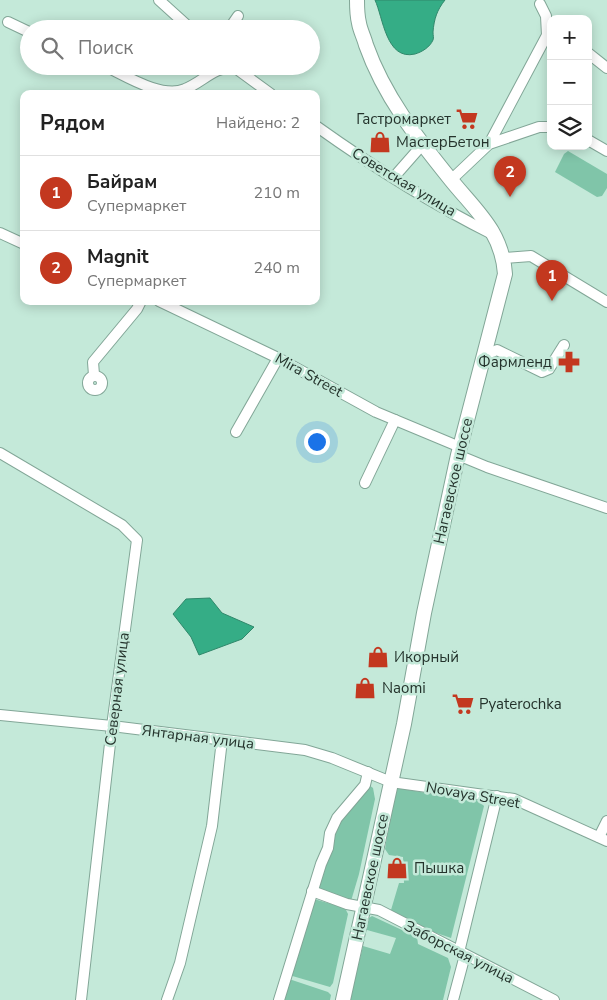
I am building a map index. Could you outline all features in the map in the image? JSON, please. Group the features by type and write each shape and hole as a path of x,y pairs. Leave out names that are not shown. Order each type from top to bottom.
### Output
{"street":[{"path":"159,0 181,20"},
{"name":"Нагаевское шоссе","path":"343,1000 404,724 424,613 459,451 504,274 504,258 494,235 397,108 371,57 359,23 357,0"},
{"path":"540,4 547,20"},
{"path":"235,20 238,16"},
{"path":"8,22 20,28"},
{"path":"451,180 489,144 547,35"},
{"path":"592,57 607,68"},
{"path":"124,75 157,90"},
{"path":"184,90 207,75"},
{"path":"245,75 266,90"},
{"path":"489,144 539,127 547,127"},
{"name":"Советская улица","path":"320,129 394,177 494,235"},
{"path":"592,142 607,151"},
{"path":"394,177 423,144"},
{"path":"0,233 20,242"},
{"path":"504,258 531,256 607,302"},
{"path":"94,375 93,362 139,305"},
{"name":"Mira Street","path":"167,305 278,358 376,412 459,451 487,467 607,508"},
{"path":"483,356 497,350 542,372 549,369 564,345"},
{"path":"236,432 278,358"},
{"path":"365,483 396,420"},
{"name":"Северная улица","path":"1,457 122,525 137,540 112,726 81,1000"},
{"name":"Янтарная улица","path":"0,715 112,726 305,750 332,758 391,782"},
{"path":"167,1000 180,963 212,826 222,740"},
{"path":"278,1000 312,891 328,848 330,833 337,818 365,785 368,772"},
{"name":"Novaya Street","path":"391,782 514,799 603,839"},
{"path":"453,1000 497,796"},
{"path":"603,839 607,821"},
{"name":"Заборская улица","path":"312,891 347,904 379,910 554,1000"}],"shaded area":[{"path":"375,0 445,0 436,15 433,39 430,45 423,51 415,54 405,54 398,51 387,36"},
{"path":"568,151 607,174 607,188 602,196 597,197 555,172 564,154"},
{"path":"210,598 222,613 254,627 242,639 199,655 191,637 173,614 186,599"},
{"path":"369,785 373,788 375,799 359,874 351,901 317,889 333,833 341,817"},
{"path":"398,788 466,800 476,798 484,806 451,938 416,926 391,910 399,883 404,883 403,857 389,855 385,849 394,793"},
{"path":"314,899 345,908 348,914 333,983 330,987 289,975"},
{"path":"372,916 417,937 418,944 448,958 451,967 443,1000 350,1000 363,946 390,954 396,938 367,930 366,920"},
{"path":"289,979 328,992 331,995 330,1000 283,1000"}],"place":[{"name":"Гастромаркет","path":"467,119"},
{"name":"МастерБетон","path":"380,142"},
{"name":"Magnit","path":"510,197"},
{"name":"Байрам","path":"552,301"},
{"name":"Фармленд","path":"569,362"},
{"name":"Икорный","path":"378,657"},
{"name":"Naomi","path":"365,688"},
{"name":"Pyaterochka","path":"463,704"},
{"name":"Пышка","path":"397,868"}]}
